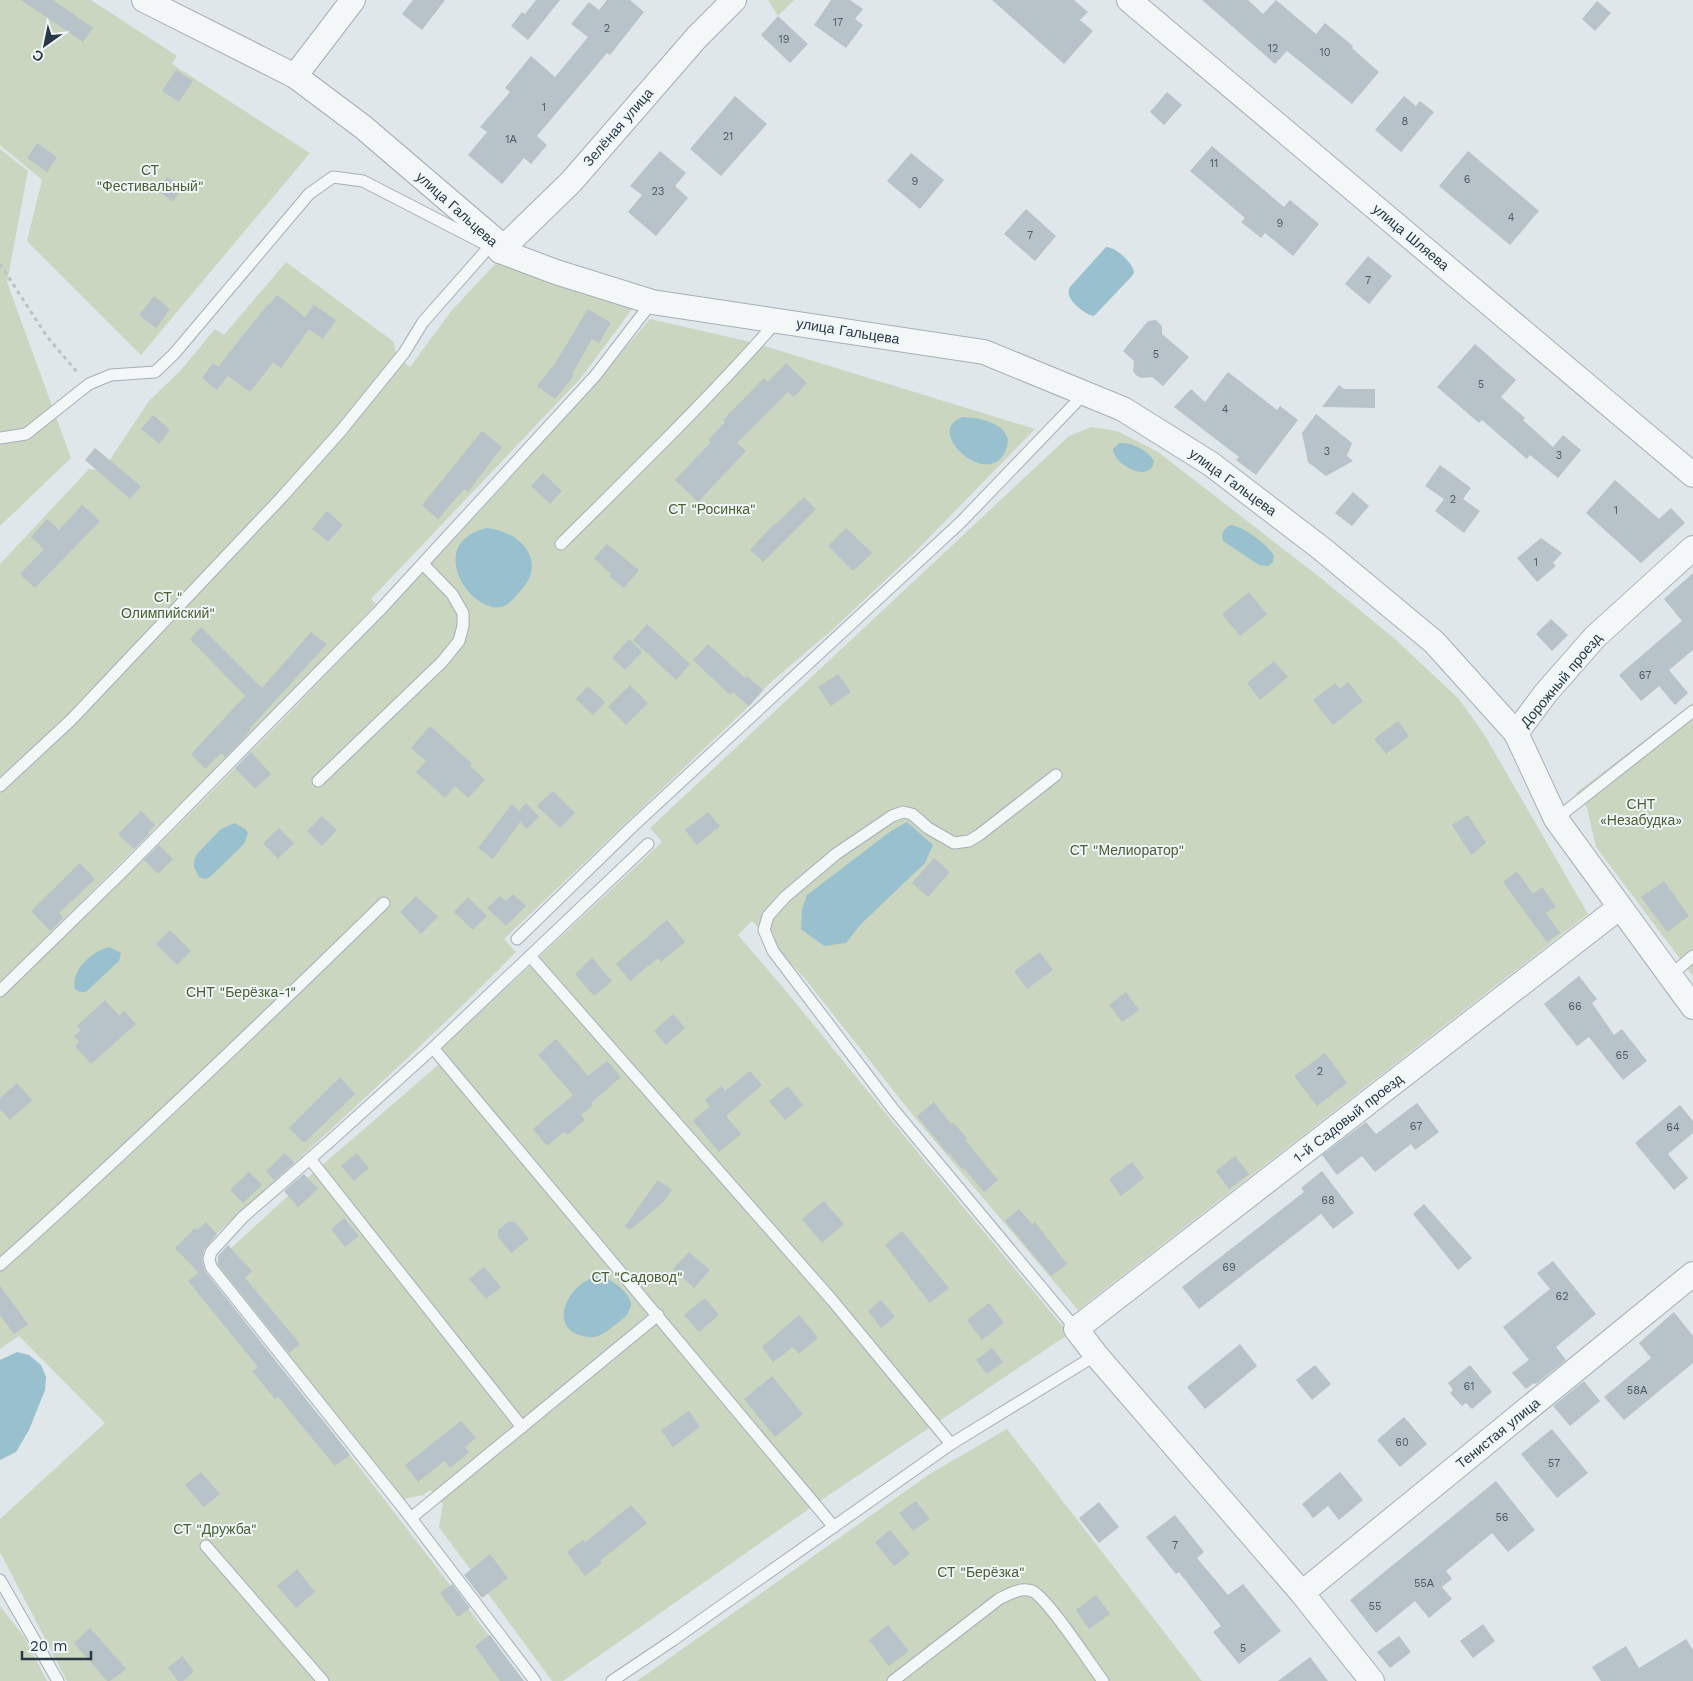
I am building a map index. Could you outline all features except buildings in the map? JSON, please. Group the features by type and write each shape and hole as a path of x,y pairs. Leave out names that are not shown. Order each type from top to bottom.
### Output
{"street":[{"name":"улица Гальцева","path":"144,0 295,76 363,127 501,245 495,249"},
{"path":"295,76 353,0"},
{"name":"Зелёная улица","path":"495,249 570,182 697,37 734,0"},
{"name":"улица Шляева","path":"1129,0 1693,475"},
{"name":"улица Гальцева","path":"495,249 556,272 652,302 984,352 1122,409 1211,464 1322,549 1434,642 1516,733"},
{"name":"Дорожный проезд","path":"1693,548 1594,637 1545,694 1516,733 1556,819 1693,1007"},
{"name":"1-й Садовый проезд","path":"1076,1329 1620,908"},
{"name":"Тенистая улица","path":"1302,1592 1693,1274"},
{"path":"1076,1329 1096,1355 1302,1592 1372,1681"}],"lane":[{"path":"0,438 26,434 89,384 111,375 155,372 174,354 310,194 333,177 364,181 495,249 423,322 404,353 340,432 282,498 71,720 0,786"},
{"path":"0,991 123,871 380,610 594,376 652,302"},
{"path":"561,544 697,407 749,353 777,320"},
{"path":"517,939 632,827 961,522 1085,393"},
{"path":"318,781 442,662 459,641 463,626 463,613 452,594 423,564"},
{"path":"1556,819 1693,711"},
{"path":"1056,775 979,835 968,840 954,843 928,828 912,814 903,812 892,816 836,854 785,897 768,916 764,930 773,951 893,1109 1076,1329"},
{"path":"535,1681 410,1518 211,1267 209,1259 211,1252 243,1217 433,1048 648,844"},
{"path":"0,1265 75,1198 215,1067 384,903"},
{"path":"530,956 832,1300 952,1444"},
{"path":"1670,976 1693,956"},
{"path":"433,1048 834,1527"},
{"path":"310,1159 522,1427"},
{"path":"410,1518 658,1315"},
{"path":"612,1681 952,1444 1096,1355"},
{"path":"206,1546 323,1681"},
{"path":"0,1580 58,1681"},
{"path":"893,1681 999,1598 1023,1590 1033,1592 1047,1604 1103,1681"}],"path":[{"path":"0,264 48,338 89,384"}],"green space":[{"name":"СТ \"Фестивальный\"","path":"0,0 91,0 177,56 172,64 310,153 141,355 27,241 42,180 0,145"},
{"path":"768,0 794,0 778,16"},
{"path":"0,149 28,171 7,282 71,458 0,526"},
{"name":"СТ \" Олимпийский\"","path":"498,261 633,308 581,378 371,599 376,604 285,699 0,983 0,564 89,469 103,470 149,401 181,370 215,329 224,335 286,262 394,342 396,355 410,367 452,310"},
{"path":"650,319 751,342 1035,429 912,555 831,631 772,681 749,706 504,939 516,952 476,992 354,1108 189,1259 327,1425 524,1681 67,1681 0,1552 0,1519 105,1423 19,1336 0,1349 0,998 150,854 296,706 476,515"},
{"path":"1091,427 1117,431 1158,452 1317,575 1395,639 1459,699 1484,734 1588,914 1078,1310 912,1114 806,980 752,921 738,935 1069,1334 826,1497 563,1681 552,1681 439,1527 443,1504 430,1490 423,1495 404,1499 218,1268 217,1261 312,1174 438,1065 450,1058 442,1048 662,842 650,828 1069,436"},
{"name":"СНТ «Незабудка»","path":"1693,703 1693,976 1596,847 1587,808 1576,793"},
{"name":"СТ \"Берёзка\"","path":"1007,1429 1202,1681 637,1681 931,1473"},
{"path":"0,1606 25,1638 47,1681 0,1681"}],"water":[{"path":"1106,247 1123,256 1134,272 1094,316 1076,305 1070,298 1069,291 1070,287"},
{"path":"962,417 994,424 1006,434 1008,441 1005,452 1000,459 987,465 978,463 970,459 955,446 951,439 950,431 952,424"},
{"path":"1119,443 1134,445 1148,453 1154,461 1151,468 1139,472 1125,466 1119,461 1113,449"},
{"path":"1230,525 1248,532 1260,541 1271,551 1274,556 1273,562 1269,566 1259,565 1223,541 1223,532"},
{"path":"486,528 509,534 526,548 531,558 532,568 529,579 514,599 504,606 492,607 480,601 468,591 460,578 456,563 458,549 467,537"},
{"path":"907,822 933,845 925,863 861,924 846,943 824,946 801,929 802,909 807,895 891,831"},
{"path":"235,823 248,833 244,844 210,877 205,879 199,877 194,867 197,854 221,829"},
{"path":"109,947 121,953 119,961 87,991 81,992 75,989 74,982 79,968 90,957"},
{"path":"600,1276 615,1283 625,1292 631,1301 631,1307 624,1317 604,1333 594,1337 587,1337 572,1331 565,1323 566,1304 571,1294 579,1286 589,1279"},
{"path":"17,1352 29,1355 41,1365 46,1377 45,1390 29,1430 16,1452 0,1460 0,1360"}],"park label":[{"name":"СТ \"Росинка\"","path":"712,509"},
{"name":"СТ \"Мелиоратор\"","path":"1127,850"},
{"name":"СНТ \"Берёзка-1\"","path":"241,992"},
{"name":"СТ \"Садовод\"","path":"637,1277"},
{"name":"СТ \"Дружба\"","path":"215,1529"}]}
